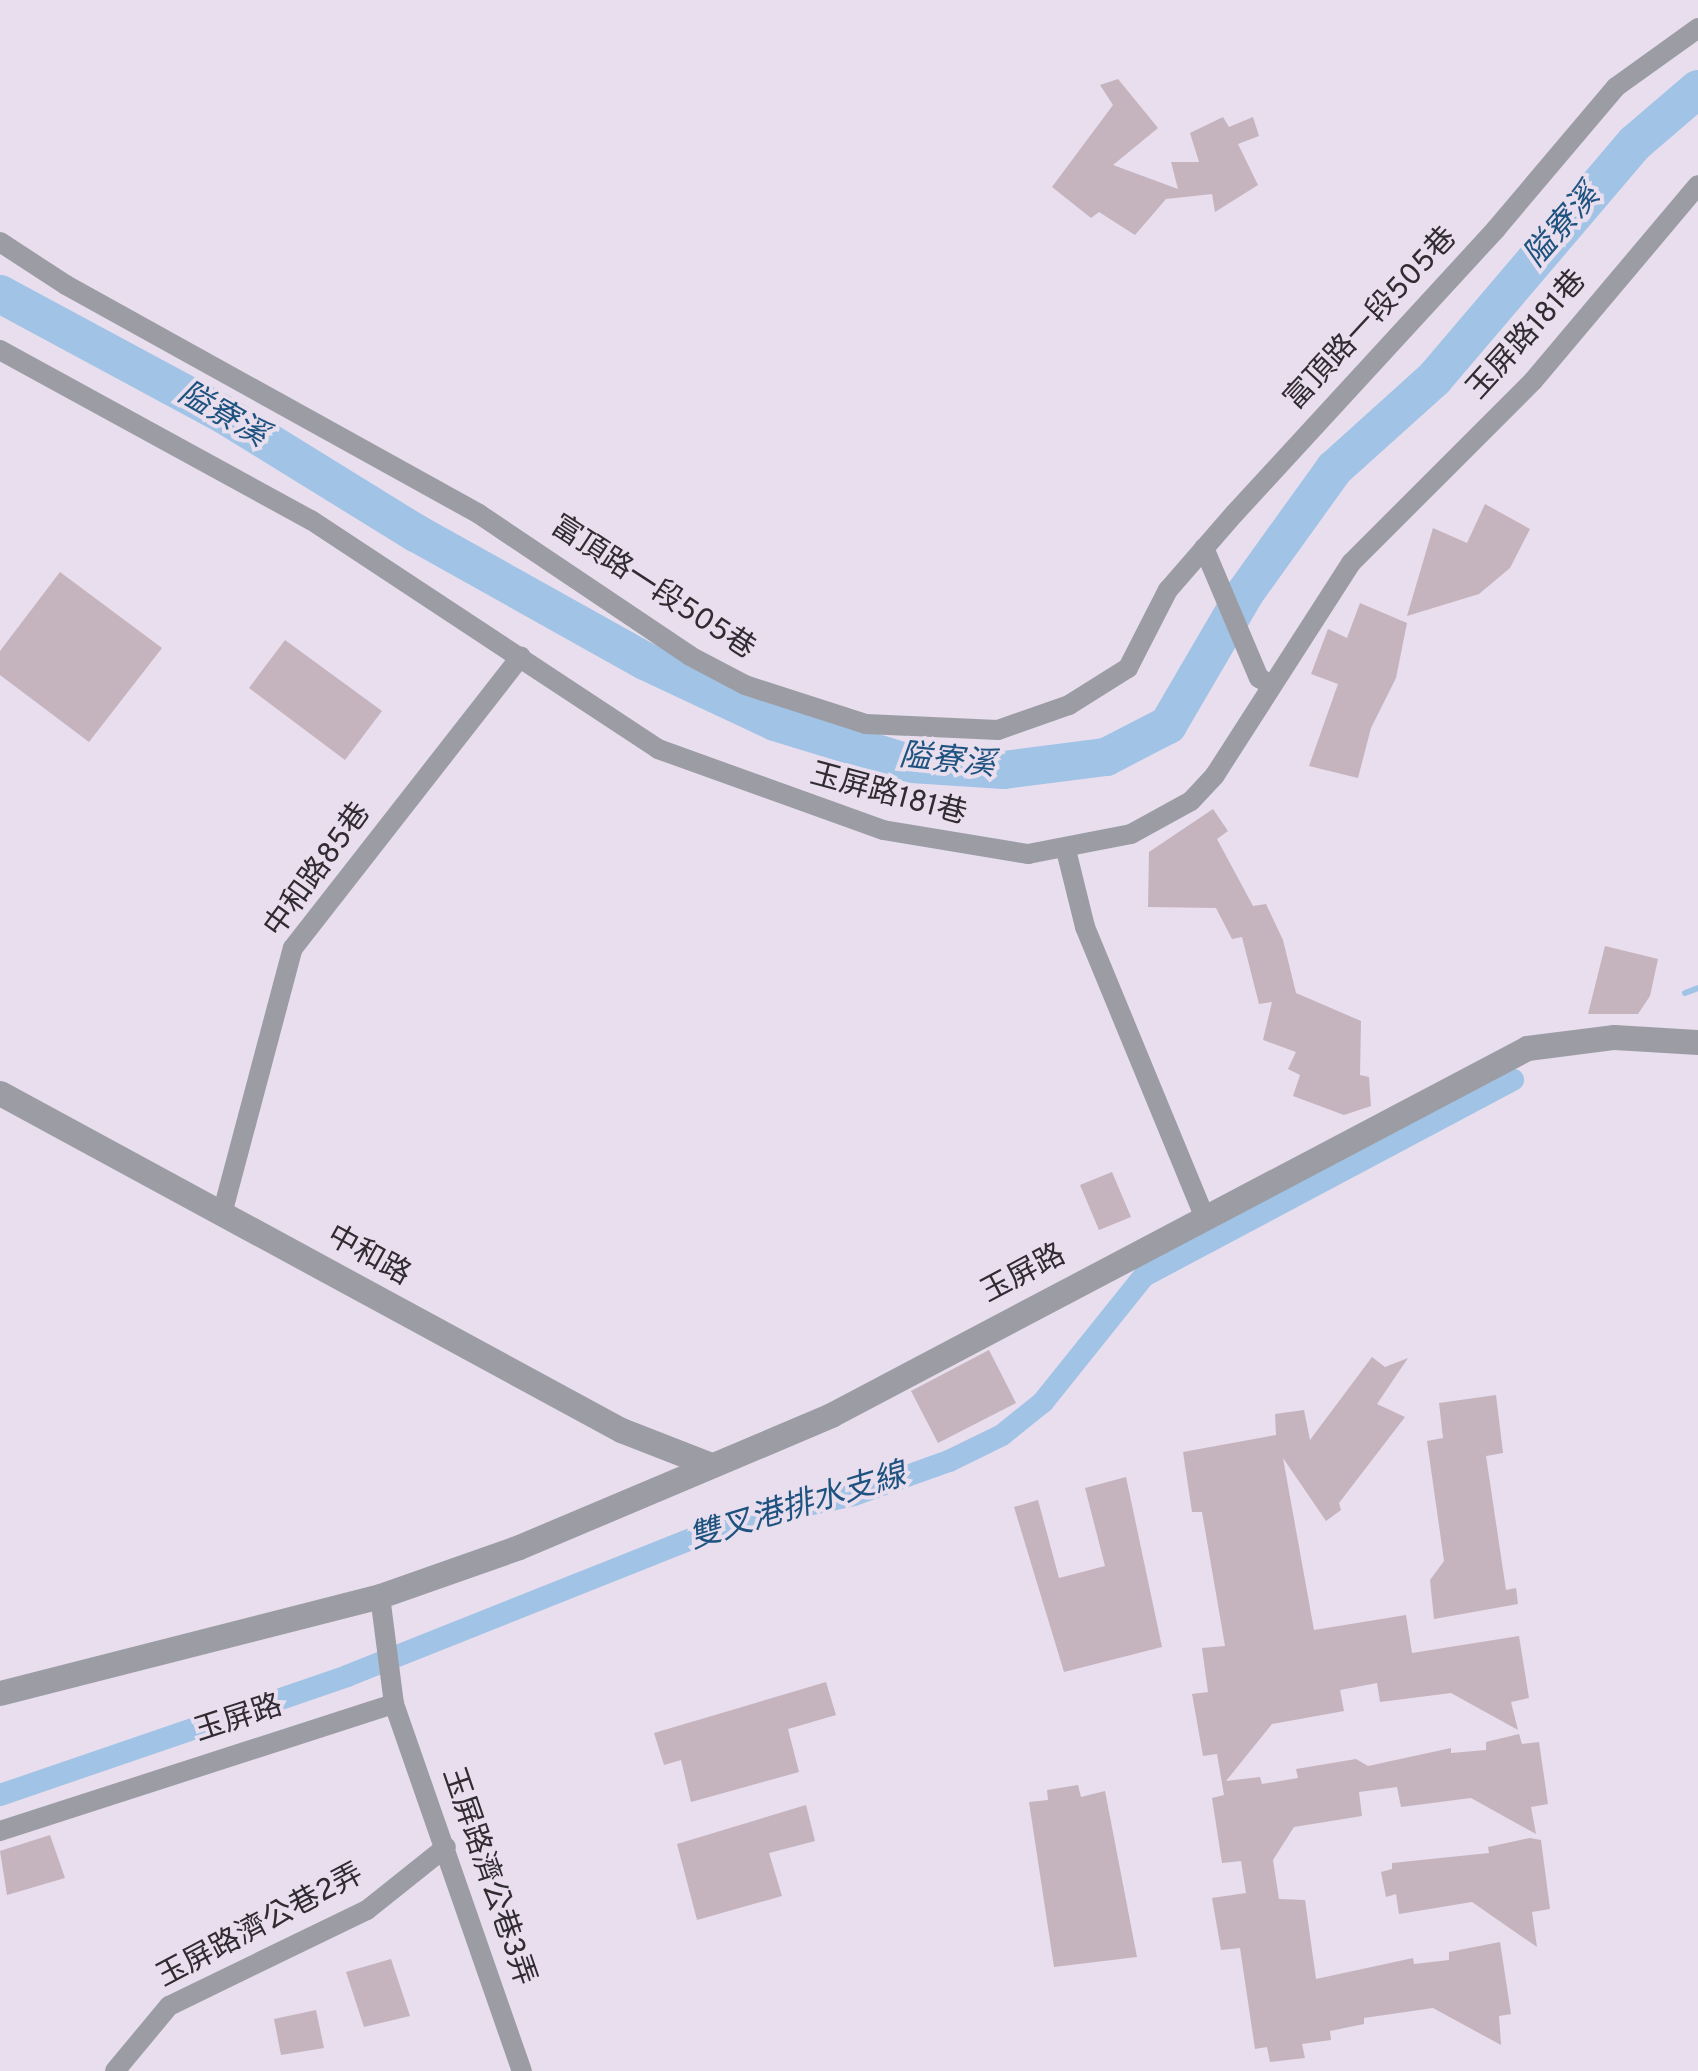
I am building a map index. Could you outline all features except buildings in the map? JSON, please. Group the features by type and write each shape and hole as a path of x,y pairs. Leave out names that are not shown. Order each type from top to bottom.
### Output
{"street":[{"name":"富頂路一段505巷","path":"0,242 66,286 479,514 690,656 745,685 838,718 921,730 998,730 1069,705 1128,668 1168,590 1207,556 1616,87 1698,28"},
{"name":"玉屏路181巷","path":"0,350 311,520 658,749 772,795 884,830 985,852 1066,850 1173,816 1215,775 1264,681 1350,563 1532,381 1698,185"},
{"path":"1207,556 1264,681"},
{"name":"中和路85巷","path":"222,1214 293,948 521,656"},
{"path":"1066,850 1085,926 1204,1216"},
{"name":"玉屏路","path":"0,1694 380,1596 519,1547 830,1415 1527,1048 1614,1036 1698,1042"},
{"name":"中和路","path":"0,1093 621,1430 711,1465"},
{"path":"380,1596 394,1704"},
{"name":"玉屏路","path":"0,1830 394,1704"},
{"name":"玉屏路濟公巷3弄","path":"394,1704 522,2071"},
{"name":"玉屏路濟公巷2弄","path":"115,2071 169,2006 367,1910 446,1847"}],"waterway":[{"name":"隘寮溪","path":"0,294 223,414 416,533 645,661 775,722 912,764 1004,770 1106,757 1168,725 1245,593 1334,469 1434,379 1635,143 1698,89"},
{"path":"1685,993 1698,988"},
{"name":"雙叉港排水支線","path":"0,1795 347,1676 742,1519 854,1495 949,1461 1002,1435 1043,1402 1144,1276 1513,1080"}]}
